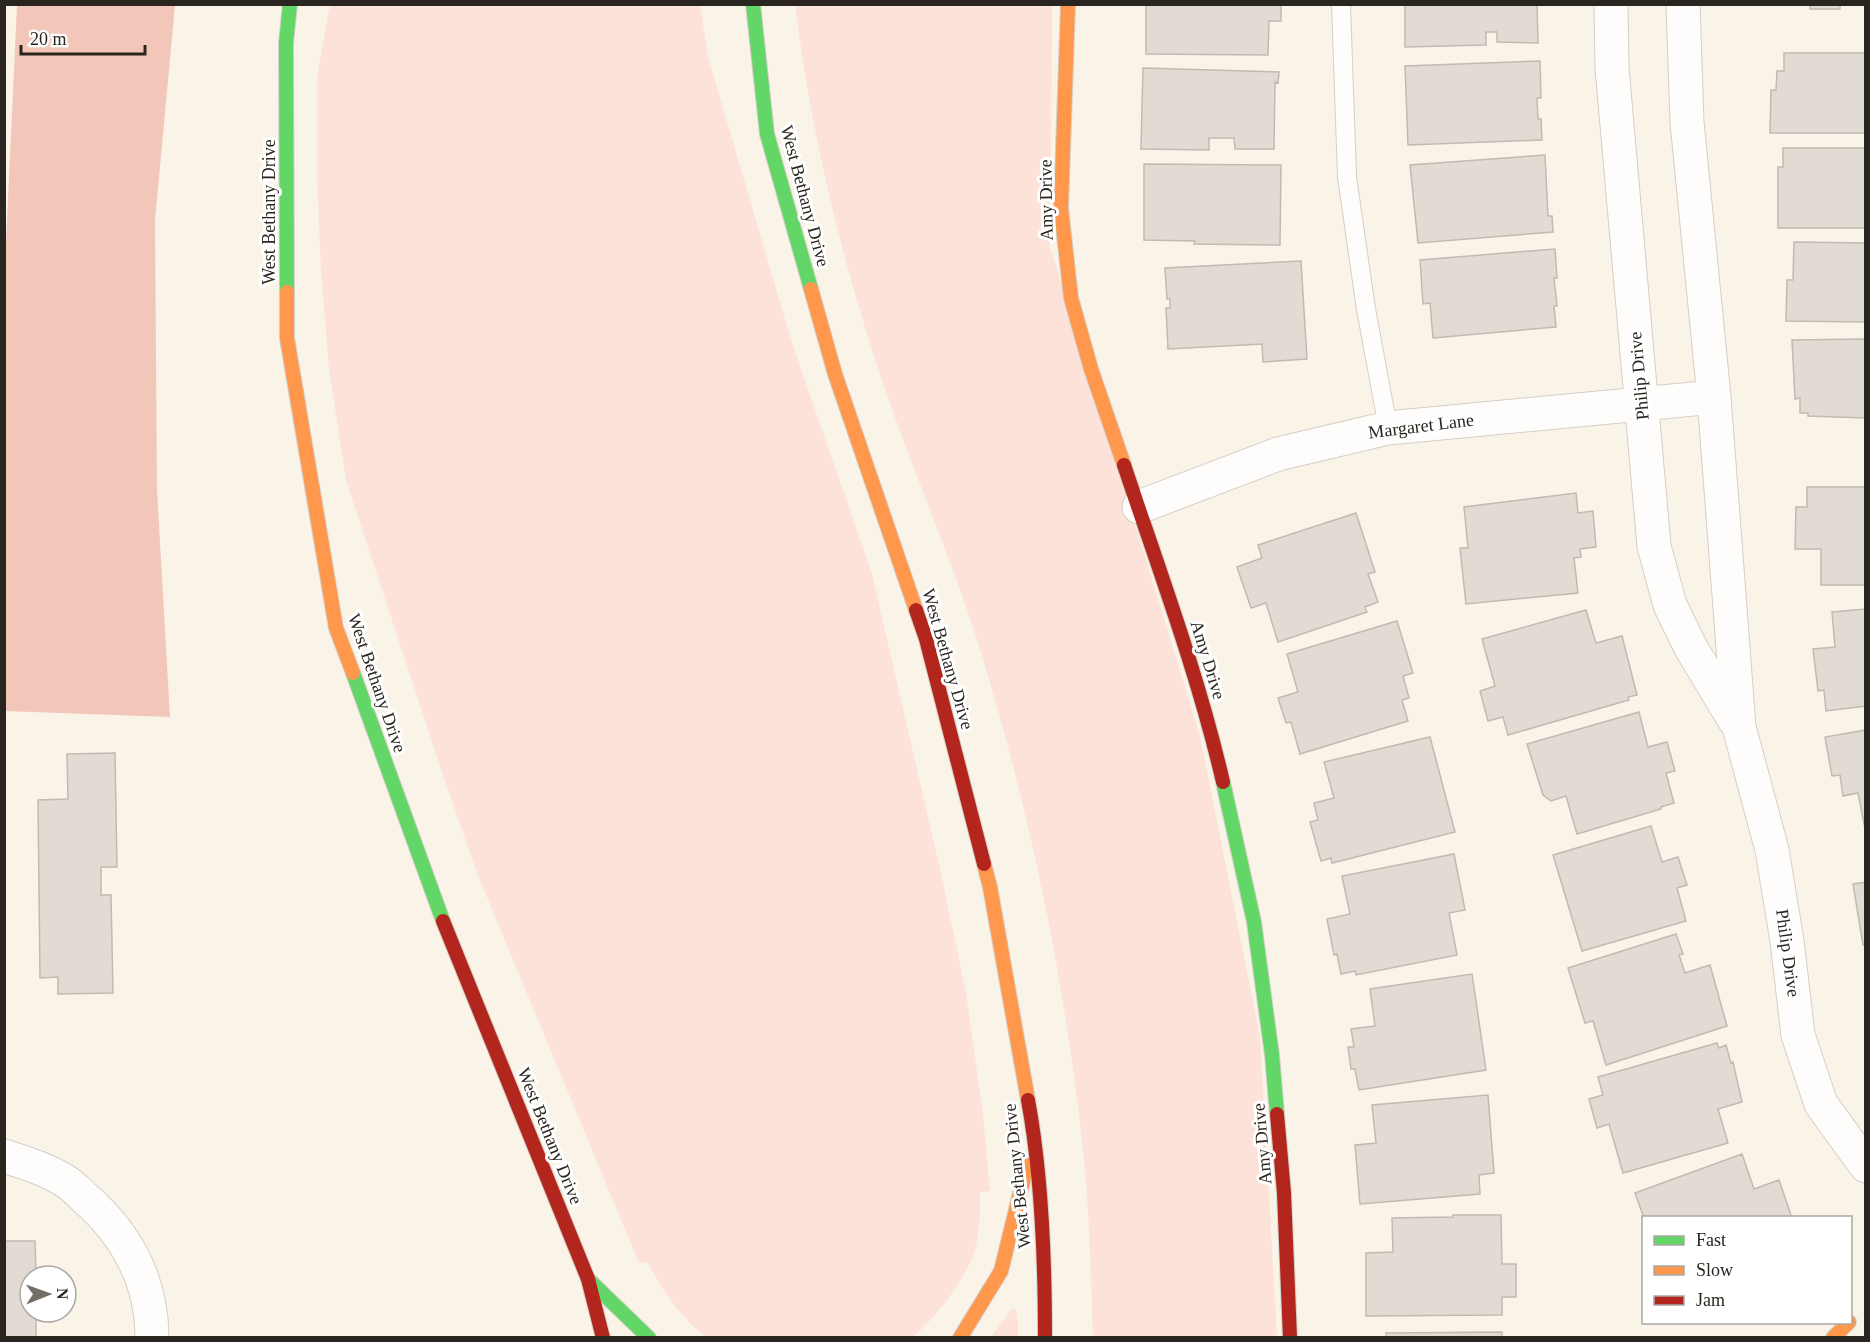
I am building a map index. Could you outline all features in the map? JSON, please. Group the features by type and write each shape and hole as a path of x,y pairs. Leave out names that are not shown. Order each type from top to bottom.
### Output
{"main road":[{"name":"West Bethany Drive","path":"290,4 286,43 287,338 336,628 449,936 588,1279 603,1338"},
{"name":"West Bethany Drive","path":"753,4 767,134 836,374 926,639 990,887 1034,1133 1045,1286 1045,1338"},
{"name":"Amy Drive","path":"1068,4 1060,208 1071,298 1091,369 1139,507 1211,730 1254,922 1272,1055 1284,1192 1290,1338"},
{"path":"960,1338 1002,1271 1034,1133"},
{"path":"588,1279 649,1338"},
{"path":"1833,1338 1848,1324"}],"street":[{"name":"Philip Drive","path":"1611,4 1612,68 1654,546 1670,605 1691,648 1738,727"},
{"name":"Philip Drive","path":"1683,4 1687,122 1714,397 1738,727 1772,850 1787,941 1798,1035 1821,1104 1866,1166"},
{"name":"Margaret Lane","path":"1139,507 1278,454 1388,428 1714,397"},
{"path":"4,1156 36,1167 68,1183 120,1234 140,1271 152,1318 152,1338"}],"lane":[{"path":"1341,4 1347,177 1366,309 1388,428"}],"shaded area":[{"path":"17,5 175,5 155,220 157,490 170,717 5,711 4,285"},
{"path":"330,5 700,5 708,57 792,343 872,574 966,993 983,1115 990,1191 980,1192 977,1241 968,1267 947,1300 913,1337 706,1337 680,1312 647,1262 639,1263 477,873 346,480 329,369 321,270 317,177 317,77"},
{"path":"795,5 1052,5 1050,247 1200,736 1260,1037 1277,1337 1093,1337 1086,1182 1081,1131 1064,1008 1028,826 979,646 894,414 853,288 819,147"},
{"path":"1012,1309 1016,1310 1018,1337 991,1337"}],"building":[{"path":"1146,4 1281,4 1281,21 1269,21 1268,55 1146,54"},
{"path":"1405,4 1537,4 1538,43 1497,42 1497,32 1486,32 1486,45 1405,47"},
{"path":"1810,4 1840,4 1840,9 1810,9"},
{"path":"1784,53 1866,53 1866,133 1770,133 1771,90 1776,90 1777,71 1784,71"},
{"path":"1540,61 1541,98 1537,98 1542,140 1408,145 1405,66"},
{"path":"1143,68 1279,72 1278,83 1275,82 1274,149 1235,149 1234,138 1209,138 1209,150 1141,149"},
{"path":"1783,148 1866,148 1866,228 1778,228 1778,167 1783,167"},
{"path":"1545,155 1548,216 1552,216 1553,232 1418,243 1410,165"},
{"path":"1144,164 1281,165 1280,245 1194,244 1195,241 1144,240"},
{"path":"1794,242 1866,243 1866,322 1786,321 1787,280 1793,280"},
{"path":"1555,249 1556,327 1433,338 1430,303 1423,304 1420,260"},
{"path":"1301,261 1307,359 1263,362 1262,344 1168,349 1166,308 1170,308 1170,299 1167,299 1165,268"},
{"path":"1866,339 1866,418 1808,416 1808,413 1800,413 1800,398 1795,399 1792,340"},
{"path":"1807,487 1866,487 1866,585 1821,585 1821,549 1795,549 1796,507 1807,507"},
{"path":"1576,493 1578,513 1593,511 1596,547 1580,549 1581,557 1574,558 1578,593 1466,604 1460,548 1468,548 1464,507"},
{"path":"1356,513 1375,572 1368,574 1378,602 1365,607 1367,612 1278,642 1266,603 1251,608 1237,567 1262,558 1258,545"},
{"path":"1866,609 1866,706 1826,711 1824,690 1818,691 1813,649 1835,647 1832,612"},
{"path":"1586,610 1596,643 1622,636 1637,695 1628,697 1629,700 1508,735 1503,717 1488,721 1480,691 1495,686 1482,639"},
{"path":"1397,621 1413,673 1403,676 1409,698 1402,700 1408,721 1300,754 1291,722 1286,723 1278,698 1298,692 1287,654"},
{"path":"1639,712 1648,747 1667,742 1675,771 1666,773 1674,803 1577,834 1566,796 1551,801 1543,795 1527,744"},
{"path":"1866,730 1865,829 1858,793 1843,796 1840,775 1832,776 1825,737"},
{"path":"1430,737 1455,832 1332,863 1331,858 1321,861 1310,822 1318,820 1314,803 1334,798 1324,762"},
{"path":"115,753 117,867 101,867 101,895 111,895 113,993 58,994 58,977 40,978 38,800 68,799 67,754"},
{"path":"1651,826 1662,862 1678,857 1687,885 1677,888 1686,921 1582,951 1553,855"},
{"path":"1454,854 1465,910 1449,913 1457,955 1356,975 1355,971 1341,974 1337,954 1334,955 1327,919 1350,914 1342,876"},
{"path":"1866,882 1866,945 1863,945 1853,884"},
{"path":"1676,934 1683,954 1679,955 1685,973 1710,965 1727,1026 1606,1065 1593,1021 1585,1023 1568,968"},
{"path":"1472,974 1486,1070 1359,1090 1355,1069 1351,1069 1348,1047 1354,1047 1351,1029 1375,1026 1370,989"},
{"path":"1717,1043 1719,1048 1726,1045 1731,1063 1733,1062 1742,1102 1718,1109 1728,1143 1623,1173 1609,1124 1597,1128 1589,1099 1603,1095 1598,1077"},
{"path":"1488,1095 1494,1173 1479,1175 1480,1194 1360,1204 1355,1145 1376,1143 1372,1105"},
{"path":"1742,1154 1754,1189 1779,1180 1791,1216 1643,1216 1635,1193"},
{"path":"1453,1215 1501,1215 1502,1264 1516,1264 1516,1297 1502,1297 1502,1315 1366,1316 1366,1253 1393,1252 1392,1218 1453,1217"},
{"path":"4,1241 35,1241 36,1264 18,1264 18,1324 36,1324 36,1338 4,1338"},
{"path":"1502,1332 1502,1338 1386,1338 1386,1333"}],"traffic: fast":[{"path":"287,292 286,43 290,4"},
{"path":"753,4 767,134 811,289"},
{"path":"353,673 443,921"},
{"path":"1223,782 1254,922 1272,1055 1277,1114"},
{"path":"588,1279 649,1338"}],"traffic: slow":[{"path":"1068,4 1061,208 1071,298 1091,369 1124,465"},
{"path":"811,289 835,374 916,610"},
{"path":"287,292 287,338 336,628 353,673"},
{"path":"984,864 1028,1100"},
{"path":"960,1338 1001,1271 1027,1165"},
{"path":"1833,1338 1847,1324"}],"traffic: jam":[{"path":"1124,465 1190,662 1223,782"},
{"path":"916,610 926,639 984,864"},
{"path":"443,921 588,1279 603,1338"},
{"path":"1028,1100 1037,1158 1042,1218 1045,1338"},
{"path":"1277,1114 1284,1193 1290,1338"}]}
